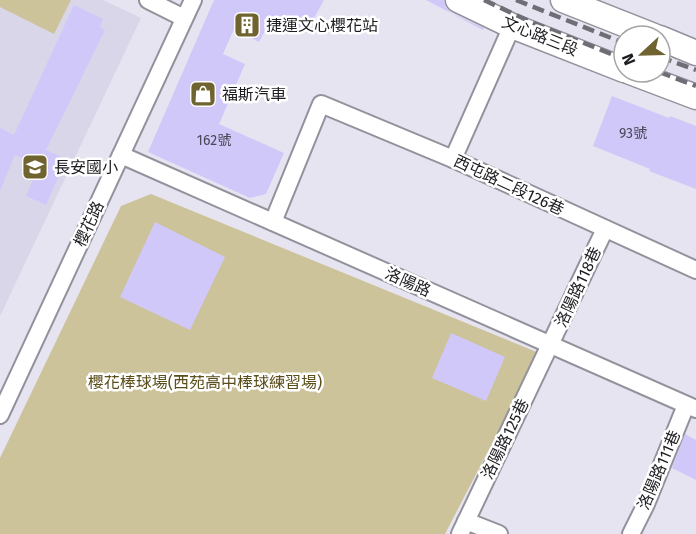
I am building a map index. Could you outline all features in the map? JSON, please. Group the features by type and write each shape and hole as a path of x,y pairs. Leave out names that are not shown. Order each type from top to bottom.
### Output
{"main road":[{"name":"文心路三段","path":"458,0 512,26 612,65"},
{"path":"562,0 623,24"},
{"path":"672,43 696,52"},
{"path":"660,84 696,98"}],"street":[{"path":"148,0 184,18"},
{"name":"櫻花路","path":"0,415 193,0"},
{"path":"453,159 512,26"},
{"name":"西屯路二段126巷","path":"273,222 321,104 453,159 696,270"},
{"name":"洛陽路","path":"121,155 691,407"},
{"name":"洛陽路118巷","path":"550,345 605,229"},
{"name":"洛陽路125巷","path":"463,527 550,345"},
{"name":"洛陽路111巷","path":"631,534 691,407"},
{"path":"463,527 499,534"}],"shaded area":[{"name":"長安國小","path":"0,0 103,0 141,18 0,316"}],"green space":[{"path":"0,0 71,0 54,34 0,7"},
{"name":"櫻花棒球場(西苑高中棒球練習場)","path":"151,194 539,353 445,534 0,534 0,458 121,206"}],"building":[{"name":"福斯汽車","path":"214,0 324,0 306,33 273,16 259,42 234,29 223,54 245,64 219,124 284,153 266,194 250,198 148,152"},
{"path":"426,0 444,0 446,8 451,13 484,28 483,30"},
{"path":"74,5 103,19 100,27 105,30 46,150 66,159 46,205 26,196 39,166 15,155 0,191 0,128 14,135"},
{"path":"612,96 696,126 696,189 593,146"},
{"path":"155,222 225,257 190,330 120,297"},
{"path":"451,333 505,357 486,401 432,378"},
{"path":"685,434 696,440 696,480 672,468"}],"railway":[{"path":"484,0 531,22 612,54"},
{"path":"516,0 612,38"},
{"path":"672,61 696,70"},
{"path":"672,77 696,86"}],"place":[{"name":"捷運文心櫻花站","path":"247,25"},
{"name":"福斯汽車","path":"203,94"},
{"name":"長安國小","path":"35,167"}]}
